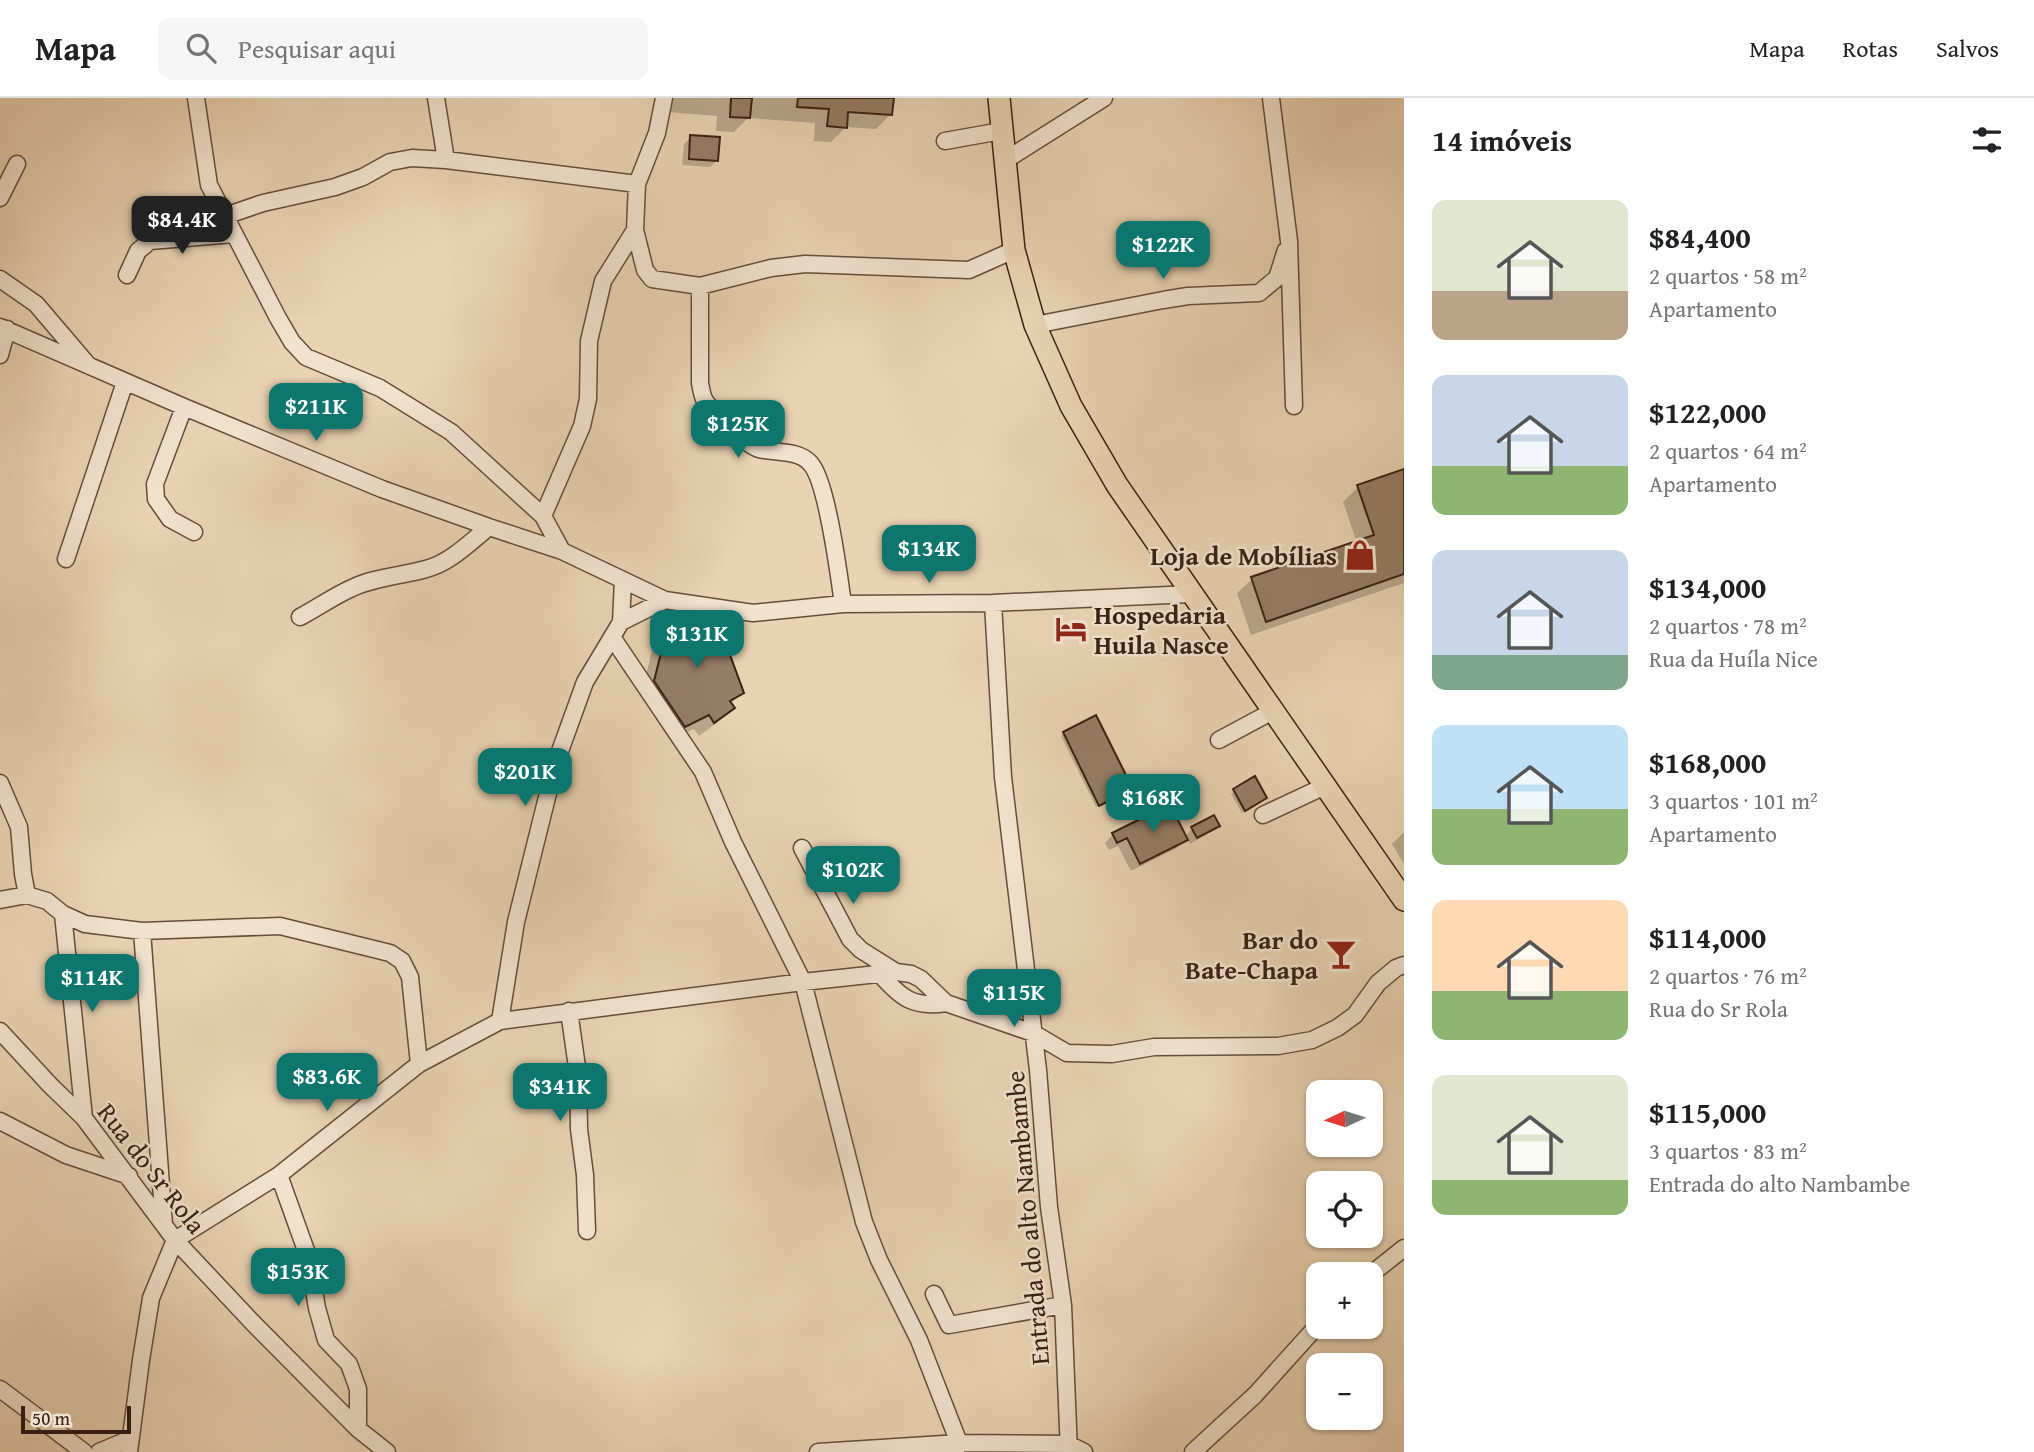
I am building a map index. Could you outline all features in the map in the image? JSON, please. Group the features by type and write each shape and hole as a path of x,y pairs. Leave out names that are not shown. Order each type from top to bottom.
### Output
{"main road":[{"path":"999,98 1014,250 1035,325 1071,406 1110,474 1404,900"}],"street":[{"path":"196,98 209,185 292,342 306,357 380,388 451,432 543,516 562,551"},
{"path":"436,98 446,160"},
{"path":"664,98 657,133 637,184 635,230 645,270 652,279 700,286 771,268 805,264 969,270 1014,250"},
{"path":"1004,161 1104,98"},
{"path":"1271,98 1289,241 1294,406"},
{"path":"945,141 1001,131"},
{"path":"225,216 263,203 335,187 363,177 390,162 412,158 637,184"},
{"path":"0,198 17,164"},
{"path":"543,516 582,426 588,399 589,341 603,281 635,230"},
{"path":"127,275 138,251 150,240 234,234"},
{"path":"1035,325 1188,296 1259,293 1277,278 1289,241"},
{"path":"0,279 36,304 90,367"},
{"path":"700,286 700,383 704,398 747,444 756,449 800,456 810,462 816,472 830,525 843,604"},
{"path":"0,355 3,328 382,489 562,551 665,600 753,613 843,604 993,603 1191,594"},
{"path":"66,559 125,382"},
{"path":"184,407 155,484 156,499 170,519 194,532"},
{"path":"300,617 353,587 427,569 443,562 489,527"},
{"path":"621,622 623,580"},
{"path":"500,1021 516,922 555,765 585,682 621,622 665,600"},
{"name":"Entrada do alto Nambambe","path":"993,603 1003,777 1038,1070 1049,1207 1063,1305 1068,1448"},
{"path":"611,637 703,772 733,842 803,982 864,1222 879,1260 919,1340 957,1447"},
{"path":"1219,740 1273,711"},
{"path":"0,783 19,827 27,895"},
{"path":"1263,815 1325,786"},
{"path":"802,848 850,939 888,973 898,993 918,1004 946,1003"},
{"path":"0,900 27,895 47,901 63,914 85,924 142,931 280,926 390,953 402,961 410,977 419,1064"},
{"path":"63,914 84,1118"},
{"path":"142,931 164,1225"},
{"path":"99,1452 130,1446 151,1298 175,1240 278,1175 419,1064 500,1021 888,973 911,974 921,979 946,1003 1033,1033 1067,1053 1112,1054 1154,1047 1278,1046 1312,1040 1337,1028 1355,1015 1378,983 1404,965"},
{"path":"569,1012 578,1074 579,1129 585,1175 587,1231"},
{"name":"Rua do Sr Rola","path":"0,1031 84,1118 175,1240 358,1429 387,1452"},
{"path":"1038,1070 1067,1053"},
{"path":"0,1121 66,1154 129,1176"},
{"path":"278,1175 308,1256 326,1340 349,1364 358,1389 358,1429"},
{"path":"1383,1265 1404,1248"},
{"path":"934,1293 949,1325 1063,1305"},
{"path":"1194,1452 1255,1395 1306,1338"},
{"path":"0,1389 84,1452"},
{"path":"818,1452 957,1447 1068,1448 1084,1452"}],"building":[{"path":"731,98 752,98 750,118 730,117"},
{"path":"798,98 894,98 892,115 848,112 847,128 827,126 829,109 797,107"},
{"path":"690,135 720,137 718,161 689,159"},
{"name":"Loja de Mobílias","path":"1404,469 1404,574 1266,622 1251,577 1374,535 1357,485"},
{"path":"671,613 717,620 744,693 730,701 735,708 714,723 709,715 685,727 654,681"},
{"path":"1096,715 1133,789 1099,806 1063,732"},
{"path":"1255,776 1267,798 1245,811 1233,789"},
{"path":"1170,804 1188,840 1140,864 1127,838 1117,843 1112,833"},
{"path":"1214,815 1220,826 1197,838 1191,827"}],"place":[{"name":"Loja de Mobílias","path":"1360,555"},
{"name":"Hospedaria Huila Nasce","path":"1071,629"},
{"name":"Bar do Bate-Chapa","path":"1341,954"}]}
